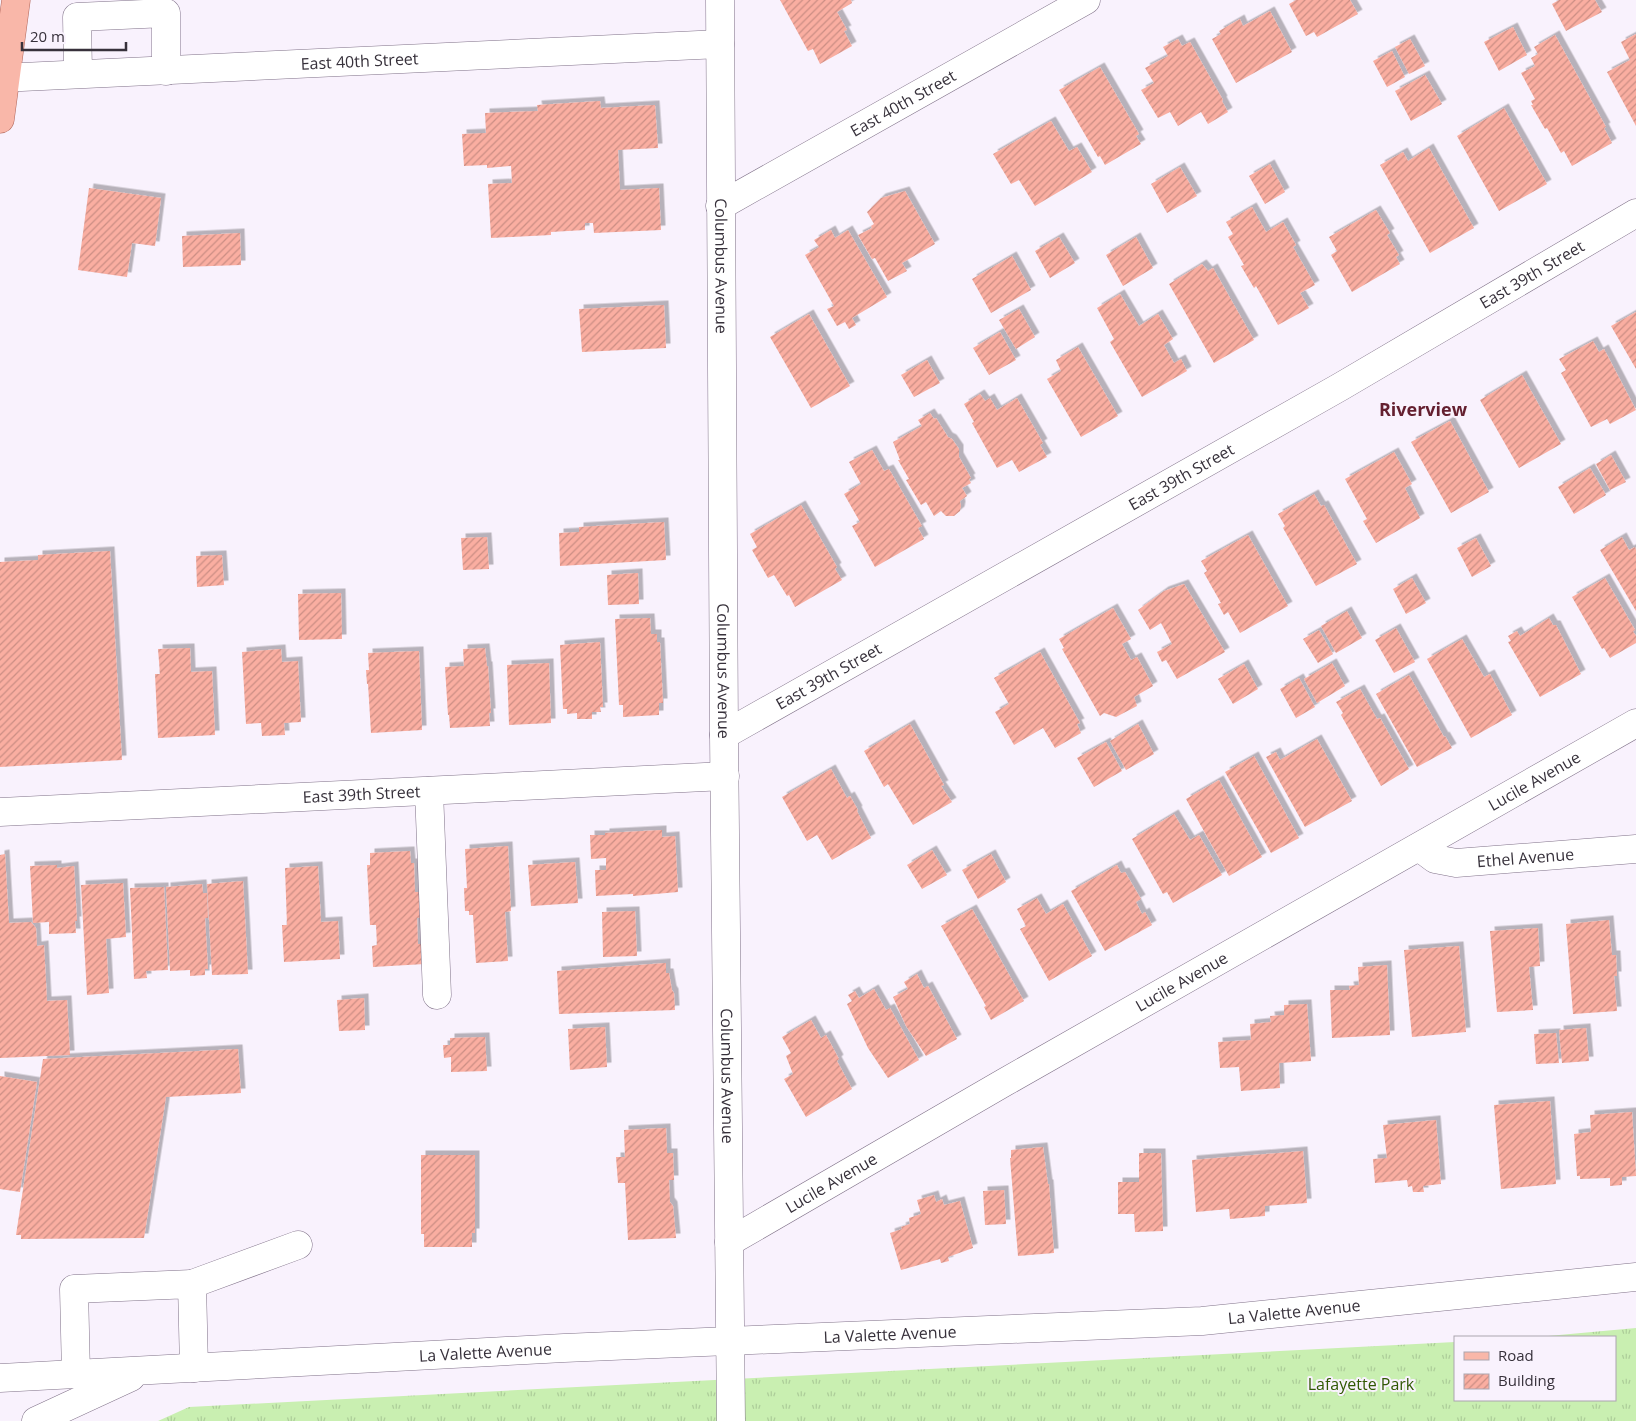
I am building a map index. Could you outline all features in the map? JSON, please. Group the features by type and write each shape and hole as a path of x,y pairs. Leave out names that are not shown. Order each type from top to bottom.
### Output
{"main road":[{"path":"0,119 3,78 16,0"}],"street":[{"name":"Columbus Avenue","path":"720,0 724,776 731,1421"},
{"name":"East 40th Street","path":"720,206 1086,0"},
{"path":"78,73 77,8 166,6 166,70"},
{"name":"East 40th Street","path":"3,78 720,44"},
{"name":"East 39th Street","path":"724,735 1340,387 1636,213"},
{"name":"Lucile Avenue","path":"729,1242 1004,1082 1636,723"},
{"name":"East 39th Street","path":"0,812 724,776"},
{"path":"429,791 437,995"},
{"name":"Ethel Avenue","path":"1418,847 1435,859 1456,863 1636,849"},
{"path":"76,1374 74,1289 192,1284 298,1245"},
{"name":"La Valette Avenue","path":"0,1378 564,1348 1202,1321 1636,1278"},
{"path":"192,1284 194,1368"},
{"name":"La Valette Avenue","path":"36,1421 144,1371"}],"green space":[{"name":"Lafayette Park","path":"1636,1328 1636,1421 158,1421 189,1407 1454,1342 1454,1401 1616,1401 1616,1336 1548,1336"}],"building":[{"path":"780,0 851,0 852,3 837,12 847,30 844,31 852,46 820,64 813,49 808,51"},
{"path":"1296,0 1350,0 1358,14 1317,37 1314,32 1306,36 1289,4"},
{"path":"1559,0 1595,0 1602,12 1566,31 1552,4"},
{"path":"1270,11 1292,52 1236,83 1212,39 1221,34 1219,31 1240,19 1243,26"},
{"path":"1513,27 1527,55 1499,71 1484,42"},
{"path":"1636,34 1636,126 1607,72 1630,60 1621,42"},
{"path":"1555,35 1606,127 1604,128 1612,143 1572,166 1564,151 1561,153 1531,105 1533,105 1531,101 1535,99 1521,73 1535,66 1531,58 1538,54 1534,47"},
{"path":"1178,39 1182,46 1190,42 1228,112 1208,124 1201,112 1178,126 1170,112 1158,118 1141,90 1154,83 1145,68 1168,56 1163,47"},
{"path":"1410,39 1425,66 1409,74 1395,47"},
{"path":"1392,51 1405,77 1387,87 1373,61"},
{"path":"1100,67 1139,134 1136,136 1141,144 1105,165 1100,156 1098,157 1059,90"},
{"path":"1425,75 1442,104 1411,121 1395,91"},
{"path":"600,101 601,108 655,105 658,148 618,150 620,190 659,188 661,230 594,233 593,223 585,223 585,230 551,232 551,235 491,238 488,184 512,183 511,166 487,168 487,165 464,166 462,134 486,133 485,113 538,111 537,105"},
{"path":"1504,108 1547,184 1499,211 1457,136"},
{"path":"1051,121 1069,151 1077,147 1092,172 1035,206 1019,180 1011,184 993,154"},
{"path":"1429,148 1474,228 1430,253 1380,165 1403,152 1408,161"},
{"path":"1270,164 1285,192 1265,204 1249,176"},
{"path":"1180,167 1197,196 1167,213 1151,184"},
{"path":"89,188 161,198 155,246 132,243 127,277 78,270"},
{"path":"905,191 935,244 902,263 907,271 888,281 875,258 872,259 858,235 872,228 871,226 874,224 867,212 881,198"},
{"path":"1252,207 1266,232 1283,222 1296,245 1293,247 1315,285 1300,293 1309,308 1278,325 1256,286 1254,288 1241,266 1244,265 1228,237 1233,234 1226,222"},
{"path":"1376,210 1390,233 1387,235 1399,255 1396,257 1400,264 1352,292 1331,255 1337,251 1329,237"},
{"path":"831,230 835,238 848,230 887,297 852,318 856,325 849,329 845,322 837,326 827,309 834,306 805,255 819,247 814,240"},
{"path":"240,233 241,265 183,267 182,236"},
{"path":"1059,237 1075,263 1050,278 1035,251"},
{"path":"1136,237 1153,268 1123,286 1106,255"},
{"path":"1012,256 1031,290 991,313 972,279"},
{"path":"1202,264 1208,271 1213,268 1254,340 1214,363 1169,284"},
{"path":"1120,294 1139,326 1158,314 1173,339 1164,345 1174,363 1181,359 1187,371 1142,397 1110,342 1114,339 1097,308"},
{"path":"664,305 666,348 582,352 579,309"},
{"path":"1019,309 1035,337 1016,349 999,320"},
{"path":"1636,312 1636,369 1611,326"},
{"path":"809,314 850,386 811,408 770,337"},
{"path":"1000,332 1016,360 989,375 973,348"},
{"path":"1593,341 1599,352 1604,349 1636,410 1610,424 1607,419 1591,427 1561,373 1566,370 1559,359"},
{"path":"1078,347 1118,416 1081,437 1047,379 1061,371 1056,360"},
{"path":"927,360 940,383 914,397 901,375"},
{"path":"1522,375 1561,444 1519,468 1480,400"},
{"path":"980,394 985,401 990,398 997,410 1017,398 1043,443 1040,445 1047,457 1019,472 1012,460 997,468 972,423 974,422 964,404"},
{"path":"930,413 934,419 936,418 948,437 952,439 959,449 959,457 971,478 969,479 971,483 962,488 967,496 960,501 960,511 954,516 946,516 941,511 934,516 926,502 921,505 906,480 909,479 898,460 900,460 893,442 922,426 918,420"},
{"path":"1450,421 1489,492 1451,513 1411,442"},
{"path":"872,450 884,471 889,469 922,526 918,528 924,539 875,567 852,526 860,522 844,494 861,484 849,462"},
{"path":"1394,452 1412,484 1405,488 1420,518 1376,543 1363,521 1367,519 1345,479"},
{"path":"1611,455 1626,482 1610,490 1596,464"},
{"path":"1590,468 1606,495 1574,514 1558,487"},
{"path":"1314,494 1321,506 1324,505 1357,564 1316,586 1283,528 1285,526 1278,514"},
{"path":"801,505 837,567 835,569 842,580 795,607 789,595 787,596 774,575 768,578 752,550 757,547 750,534"},
{"path":"664,522 666,560 560,566 559,533 579,532 579,527"},
{"path":"1248,535 1288,606 1240,633 1228,612 1224,615 1218,604 1221,603 1204,573 1207,571 1201,561"},
{"path":"487,537 489,569 463,570 461,538"},
{"path":"1622,537 1629,550 1635,547 1636,550 1636,611 1600,550"},
{"path":"1476,538 1491,566 1472,577 1457,548"},
{"path":"110,551 122,760 0,767 0,562 38,560 38,555"},
{"path":"222,555 224,585 197,587 196,556"},
{"path":"638,573 639,604 608,605 607,575"},
{"path":"1412,578 1426,603 1406,614 1393,589"},
{"path":"1605,578 1635,630 1633,631 1636,636 1636,643 1610,658 1604,648 1602,649 1572,597"},
{"path":"1184,584 1225,652 1177,679 1166,660 1162,662 1157,652 1172,644 1161,623 1150,630 1138,610 1164,591"},
{"path":"341,593 342,639 299,640 298,594"},
{"path":"1113,608 1131,639 1122,644 1131,660 1137,657 1153,686 1134,697 1137,706 1116,717 1104,713 1100,716 1062,649 1064,648 1059,639"},
{"path":"1347,611 1362,638 1336,653 1321,626"},
{"path":"650,618 651,634 657,634 657,642 660,642 663,703 659,703 659,715 623,717 623,705 619,705 615,619"},
{"path":"1549,618 1553,625 1556,625 1581,674 1540,697 1508,642 1511,641 1508,636 1517,631 1520,636"},
{"path":"1396,628 1415,662 1394,673 1375,640"},
{"path":"1319,630 1333,654 1318,663 1303,639"},
{"path":"1462,639 1484,677 1490,674 1512,715 1471,738 1427,659"},
{"path":"600,642 603,707 600,707 601,712 592,712 592,719 577,719 577,713 567,714 567,709 563,709 560,645"},
{"path":"190,648 191,672 212,671 215,735 158,738 155,674 160,674 158,649"},
{"path":"485,648 488,666 490,726 450,728 445,667 464,666 463,649"},
{"path":"281,649 282,662 298,661 301,722 284,723 285,735 262,736 261,723 246,724 242,652"},
{"path":"419,651 422,730 371,733 366,670 369,670 368,653"},
{"path":"1040,652 1080,723 1077,724 1081,733 1055,748 1043,728 1014,745 995,712 1009,704 994,678"},
{"path":"549,663 551,723 509,725 507,665"},
{"path":"1332,663 1345,686 1317,703 1304,679"},
{"path":"1244,664 1258,689 1233,704 1218,679"},
{"path":"1409,675 1452,748 1417,767 1376,694"},
{"path":"1299,678 1315,707 1296,718 1280,689"},
{"path":"1360,689 1377,719 1380,718 1409,769 1381,786 1341,715 1343,713 1336,702"},
{"path":"910,724 944,785 941,786 952,802 913,825 888,784 884,787 864,751"},
{"path":"1138,724 1154,754 1126,770 1110,741"},
{"path":"1317,739 1352,801 1305,827 1266,757 1276,752 1280,760"},
{"path":"1106,742 1122,771 1094,787 1077,758"},
{"path":"1254,756 1299,838 1271,853 1225,772"},
{"path":"831,769 847,798 850,796 871,838 832,860 817,835 807,841 782,797"},
{"path":"1219,780 1262,857 1229,876 1186,799"},
{"path":"1174,814 1190,840 1199,835 1222,875 1173,903 1167,892 1163,894 1132,839"},
{"path":"662,830 662,837 675,836 678,892 633,896 633,894 596,896 595,870 606,870 606,858 591,859 590,835"},
{"path":"508,846 511,911 505,912 508,961 476,963 473,915 469,915 469,911 465,911 464,888 467,888 465,849"},
{"path":"932,850 947,875 922,889 907,865"},
{"path":"410,851 411,863 414,863 415,892 422,892 423,917 417,918 418,944 425,944 425,964 373,967 372,946 377,945 376,925 370,925 367,865 370,865 370,853"},
{"path":"5,854 9,923 31,922 36,928 37,946 44,945 47,1001 67,1000 70,1055 0,1058 0,855"},
{"path":"991,854 1006,882 978,899 962,870"},
{"path":"575,862 578,903 531,906 528,865"},
{"path":"57,865 57,868 74,866 76,933 49,934 49,922 33,923 30,866"},
{"path":"1117,865 1121,873 1125,872 1141,899 1136,902 1142,914 1145,912 1152,925 1105,951 1071,891"},
{"path":"318,866 321,922 338,921 340,959 284,962 282,925 287,925 285,868"},
{"path":"243,881 248,974 212,975 207,884"},
{"path":"123,883 126,937 106,939 109,993 87,995 81,885"},
{"path":"202,884 203,893 207,893 208,918 205,918 208,969 205,969 205,975 190,976 190,970 170,971 166,887"},
{"path":"164,887 168,970 146,971 147,978 134,979 130,888"},
{"path":"1037,898 1046,914 1063,904 1092,956 1049,981 1020,929 1026,926 1017,909"},
{"path":"972,909 1024,1001 991,1020 984,1007 986,1006 941,926"},
{"path":"635,911 637,956 603,957 602,912"},
{"path":"1609,920 1612,955 1616,955 1617,976 1614,976 1617,1011 1573,1014 1566,924"},
{"path":"1538,928 1540,966 1529,967 1533,1010 1497,1012 1490,931"},
{"path":"1459,946 1466,1032 1412,1037 1404,950"},
{"path":"666,963 666,973 669,973 674,993 675,1010 559,1014 557,971"},
{"path":"1387,965 1390,1035 1332,1038 1330,990 1350,990 1349,986 1359,985 1358,967"},
{"path":"917,974 924,988 928,986 957,1039 926,1056 906,1026 893,997 908,989 904,982"},
{"path":"874,989 886,1010 890,1008 919,1060 888,1078 868,1048 847,1004 852,1001 848,995 855,991 859,998"},
{"path":"364,998 365,1030 339,1031 337,1000"},
{"path":"1307,1004 1311,1061 1279,1063 1280,1088 1241,1091 1239,1067 1220,1068 1218,1042 1251,1040 1250,1024 1271,1022 1270,1016 1284,1015 1284,1005"},
{"path":"811,1020 821,1038 826,1035 852,1089 806,1117 784,1079 793,1074 786,1056 791,1053 782,1037"},
{"path":"605,1027 607,1067 570,1070 568,1029"},
{"path":"1586,1028 1589,1061 1562,1063 1559,1030"},
{"path":"1556,1033 1559,1063 1536,1064 1534,1034"},
{"path":"485,1037 487,1071 451,1072 451,1057 444,1058 443,1045 450,1045 450,1038"},
{"path":"238,1049 241,1093 166,1097 144,1238 21,1239 21,1235 16,1235 43,1059"},
{"path":"0,1076 37,1082 20,1192 0,1189"},
{"path":"1550,1101 1556,1184 1501,1189 1494,1105"},
{"path":"1632,1112 1636,1176 1622,1177 1622,1185 1610,1186 1610,1178 1580,1179 1580,1176 1577,1176 1574,1134 1591,1132 1590,1115"},
{"path":"1436,1120 1441,1184 1423,1186 1424,1192 1413,1192 1412,1186 1408,1187 1407,1180 1375,1183 1373,1159 1387,1158 1383,1125"},
{"path":"666,1128 667,1153 673,1153 674,1180 669,1180 670,1202 673,1206 676,1238 628,1240 625,1183 618,1183 616,1157 625,1157 624,1130"},
{"path":"1043,1147 1049,1184 1054,1253 1018,1256 1010,1158 1011,1150"},
{"path":"1303,1151 1307,1203 1265,1206 1265,1216 1230,1219 1229,1209 1196,1212 1192,1160"},
{"path":"1139,1153 1161,1153 1163,1231 1135,1232 1134,1214 1118,1214 1118,1182 1139,1182"},
{"path":"421,1155 475,1155 475,1233 472,1233 472,1247 424,1247 424,1234 421,1234"},
{"path":"1004,1190 1006,1224 985,1225 983,1191"},
{"path":"934,1195 936,1202 942,1199 944,1205 960,1201 973,1248 948,1257 949,1261 941,1263 940,1259 901,1270 890,1233 910,1224 909,1218 921,1214 917,1200"}],"district":[{"name":"Riverview","path":"1423,409"}]}
